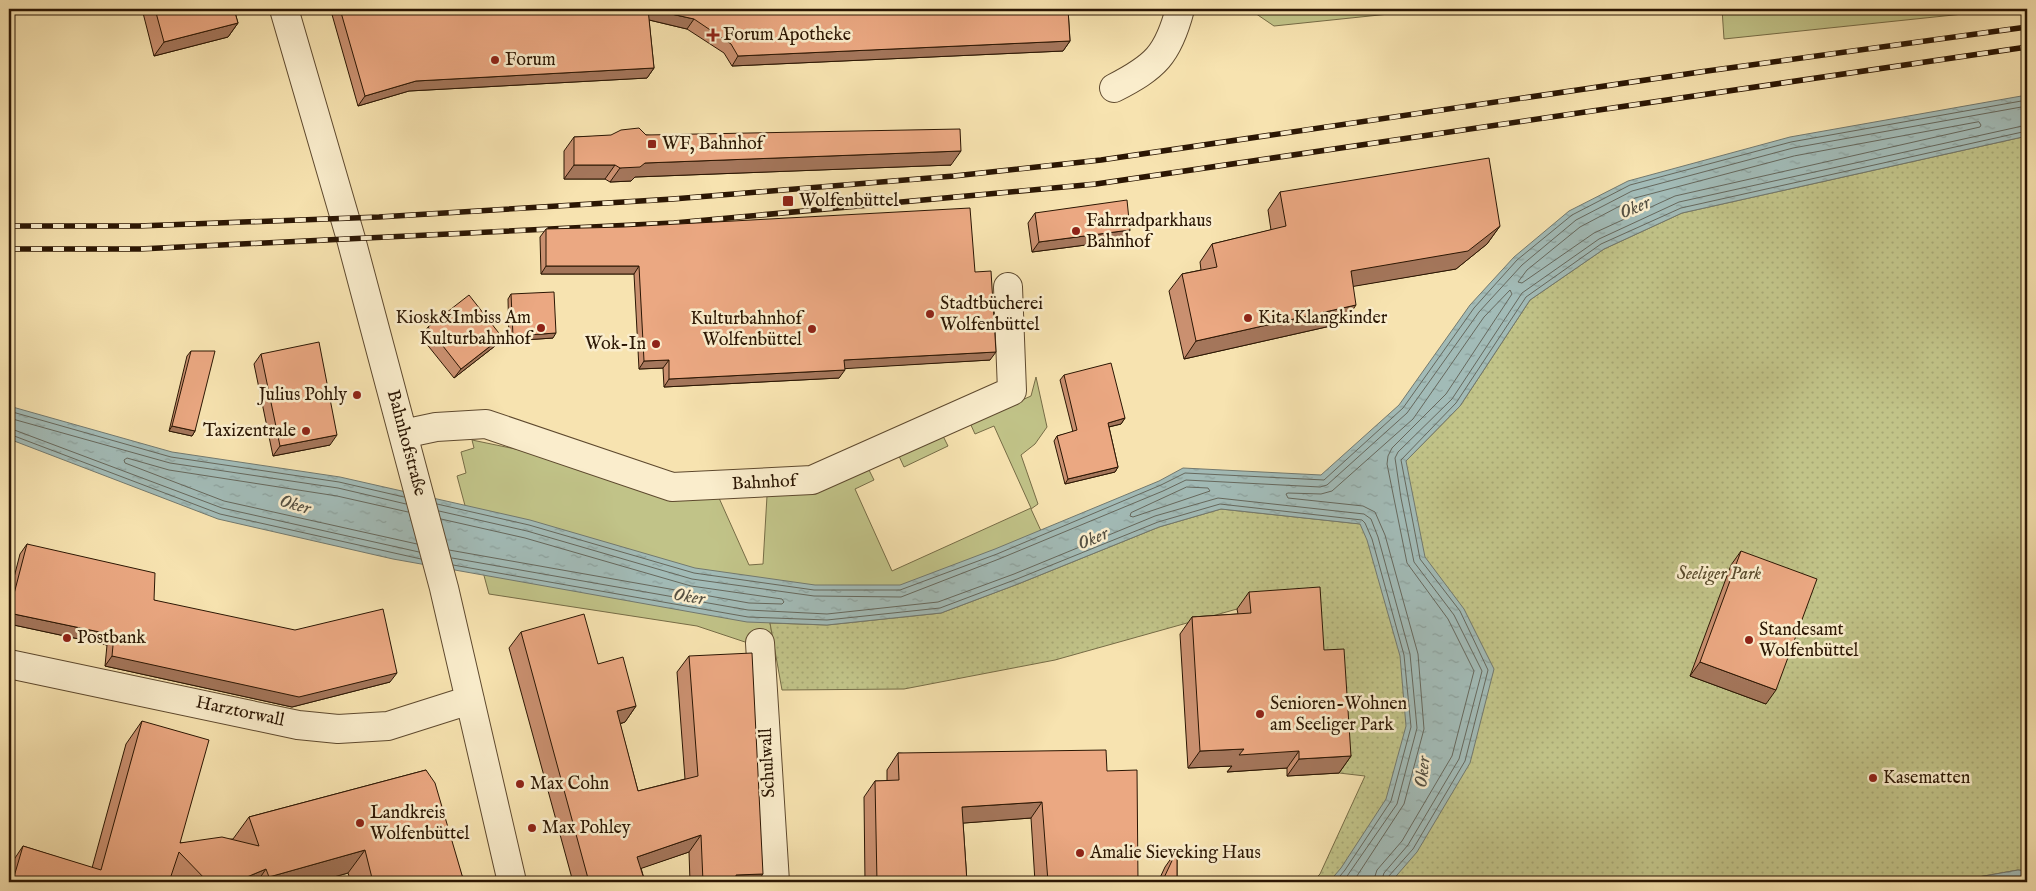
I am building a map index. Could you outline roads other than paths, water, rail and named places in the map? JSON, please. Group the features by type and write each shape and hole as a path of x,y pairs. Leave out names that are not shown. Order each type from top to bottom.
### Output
{"street":[{"name":"Bahnhofstraße","path":"284,9 351,239 444,588 512,882"},
{"path":"1114,88 1139,75 1154,64 1166,49 1180,9"},
{"name":"Bahnhof","path":"403,434 436,427 486,424 672,487 812,480 1012,391 1008,286"},
{"name":"Schulwall","path":"760,643 775,882"},
{"name":"Harztorwall","path":"9,664 298,725 338,729 388,726 470,700"}],"water":[{"name":"Oker","path":"2027,95 2027,136 1682,213 1604,249 1530,300 1460,406 1406,461 1425,557 1464,609 1494,669 1470,763 1417,852 1391,882 1329,882 1341,868 1386,799 1406,726 1400,656 1367,540 1360,524 1221,509 1159,527 941,613 827,625 747,622 393,559 218,519 9,439 9,406 172,452 340,477 530,520 695,568 815,585 900,585 995,549 1159,481 1183,468 1321,475 1399,405 1470,305 1514,257 1569,211 1628,181 1790,137"},
{"path":"2018,870 2027,871 2027,882 1950,882"}],"railway":[{"path":"9,226 139,226 379,217 673,199 954,176 1101,160 1707,71 2027,27"},
{"path":"9,249 140,249 674,223 1096,184 2027,47"}],"place":[{"name":"Forum Apotheke","path":"713,35"},
{"name":"Forum","path":"495,60"},
{"name":"WF, Bahnhof","path":"652,144"},
{"name":"Wolfenbüttel","path":"788,201"},
{"name":"Fahrradparkhaus Bahnhof","path":"1076,231"},
{"name":"Stadtbücherei Wolfenbüttel","path":"930,314"},
{"name":"Kita Klangkinder","path":"1248,318"},
{"name":"Kiosk&Imbiss Am Kulturbahnhof","path":"541,328"},
{"name":"Kulturbahnhof Wolfenbüttel","path":"812,329"},
{"name":"Wok-In","path":"656,344"},
{"name":"Julius Pohly","path":"357,395"},
{"name":"Taxizentrale","path":"306,431"},
{"name":"Postbank","path":"67,638"},
{"name":"Standesamt Wolfenbüttel","path":"1749,640"},
{"name":"Senioren-Wohnen am Seeliger Park","path":"1260,714"},
{"name":"Kasematten","path":"1873,778"},
{"name":"Max Cohn","path":"520,784"},
{"name":"Landkreis Wolfenbüttel","path":"360,823"},
{"name":"Max Pohley","path":"532,828"},
{"name":"Amalie Sieveking Haus","path":"1080,853"}],"park label":[{"name":"Seeliger Park","path":"1719,574"}]}
